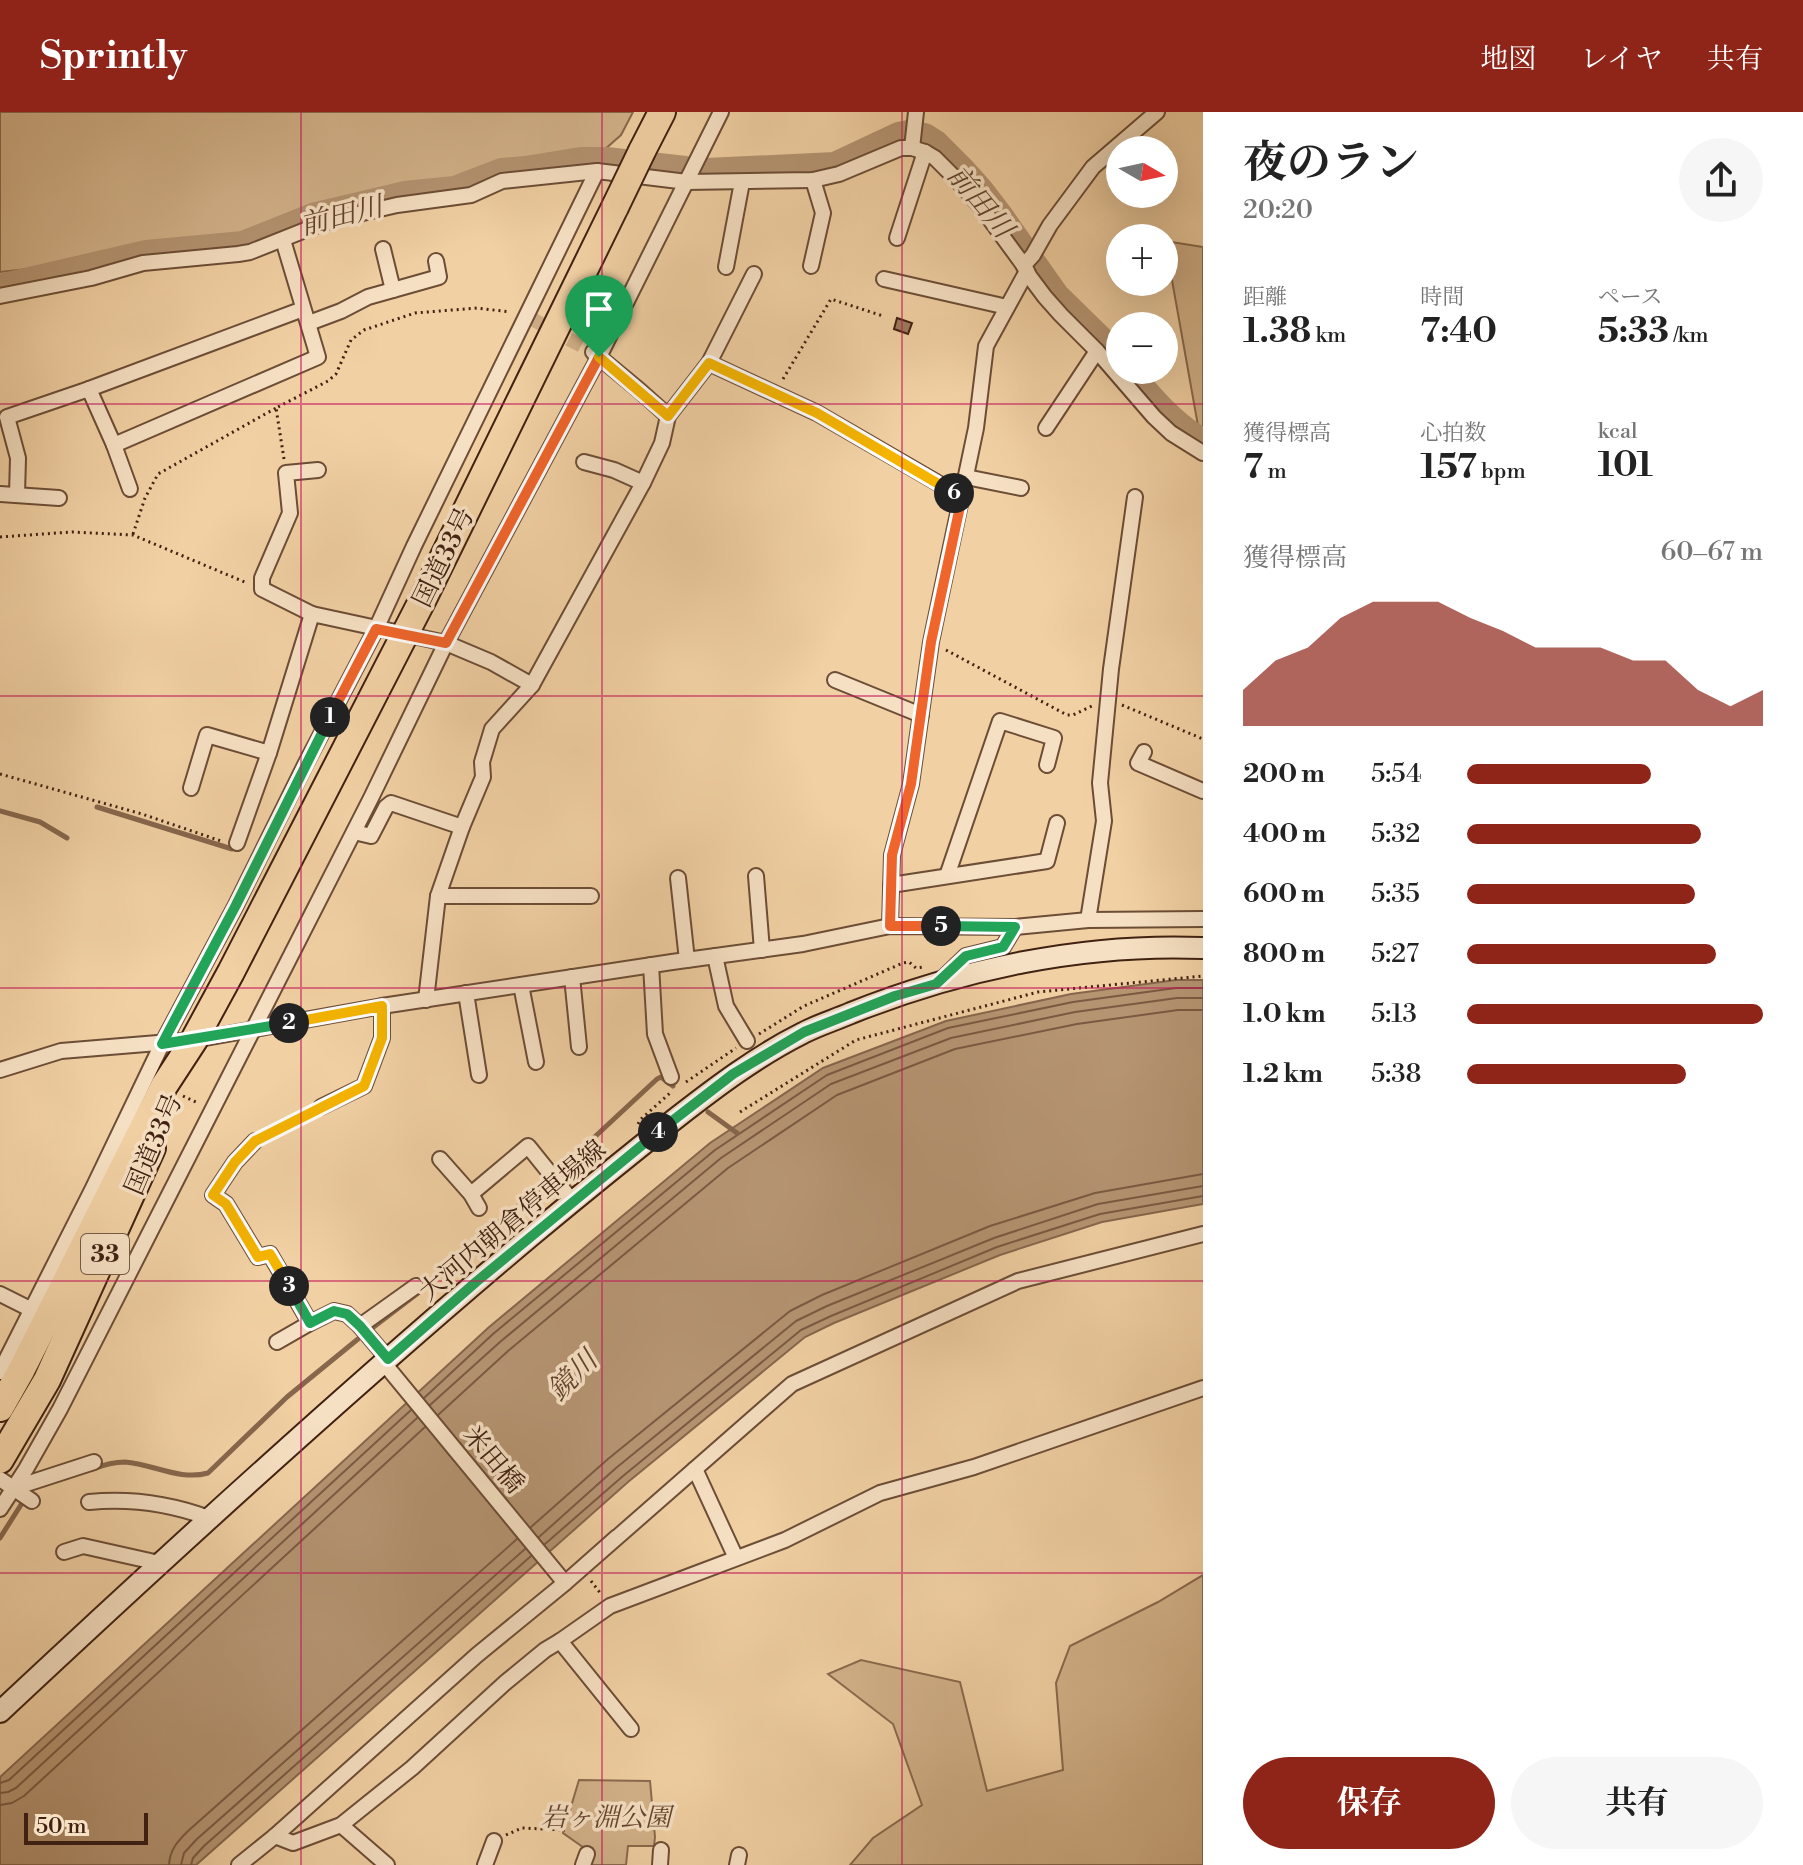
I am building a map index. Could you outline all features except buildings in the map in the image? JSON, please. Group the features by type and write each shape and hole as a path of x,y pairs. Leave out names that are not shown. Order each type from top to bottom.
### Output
{"highway":[{"name":"国道33号","path":"0,1408 164,1086 194,1040 231,972 404,635 662,112"},
{"name":"国道33号","path":"0,1460 47,1380 176,1092 194,1040"}],"main road":[{"name":"大河内朝倉停車場線","path":"0,1712 209,1518 389,1366 573,1202 733,1074 804,1032 895,996 982,971 1094,953 1166,947 1203,948"}],"street":[{"path":"0,1509 67,1396 354,832 446,643 721,112"},
{"path":"897,238 916,143 916,112"},
{"path":"890,926 892,855 911,784 931,642 976,428 986,346 1050,225 1093,167 1157,112"},
{"path":"0,296 91,278 143,263 238,254 341,218 397,205 471,195 502,181 597,171 687,182 813,180 839,174 916,143"},
{"path":"916,143 935,158 981,207 1028,263 1045,297 1061,315 1171,433 1203,453"},
{"path":"0,1372 162,1044 376,629 529,318 597,171"},
{"path":"811,266 823,213 813,180"},
{"path":"726,267 742,182"},
{"path":"114,445 318,357 283,240"},
{"path":"383,249 393,290"},
{"path":"17,494 18,458 7,417 306,316 341,311 368,297 439,277 436,261"},
{"path":"426,1000 438,896 483,777 482,762 492,729 532,685 643,483 662,443 668,416 709,363 754,274"},
{"path":"884,279 1007,307"},
{"path":"1046,428 1097,351"},
{"path":"596,355 668,416"},
{"path":"709,363 817,413 962,497"},
{"path":"89,389 130,489"},
{"path":"584,462 614,470 643,483"},
{"path":"318,470 286,473 290,513 262,578 262,589 312,614 446,643 491,662 532,685"},
{"path":"966,477 1021,488"},
{"path":"0,494 59,498"},
{"path":"1088,920 1104,821 1100,783 1135,497"},
{"path":"237,843 312,614"},
{"path":"835,680 921,715"},
{"path":"947,876 1000,721 1054,738 1047,765"},
{"path":"191,788 207,735 269,753"},
{"path":"1144,752 1138,763 1203,791"},
{"path":"354,832 371,836 391,803 462,827"},
{"path":"891,885 1047,861 1057,823"},
{"path":"756,876 762,950"},
{"path":"678,878 687,960"},
{"path":"438,896 591,896"},
{"path":"0,1070 61,1051 194,1040 382,1006 803,944 890,926 1015,927 1088,920 1203,919"},
{"path":"936,984 966,956 1003,947 1015,927"},
{"path":"715,956 726,1006 747,1041"},
{"path":"651,965 655,1034 671,1077"},
{"path":"572,977 579,1047"},
{"path":"521,985 536,1062"},
{"path":"466,993 479,1075"},
{"path":"321,1107 364,1086 382,1038 382,1006"},
{"path":"255,1141 235,1162 213,1195 226,1204 258,1257 270,1254 310,1323"},
{"path":"471,1194 528,1146 573,1202"},
{"path":"440,1159 471,1194 479,1208"},
{"path":"561,1578 582,1569 792,1384 1018,1281 1203,1234"},
{"path":"277,1342 334,1311 347,1314 360,1326 416,1286"},
{"path":"0,1294 32,1310"},
{"name":"米田橋","path":"360,1326 561,1578"},
{"path":"275,1836 293,1843 341,1825 412,1768 545,1650 610,1606 785,1540 880,1493 974,1467 1203,1388"},
{"path":"14,1488 94,1462"},
{"path":"695,1469 736,1558"},
{"path":"0,1479 32,1501"},
{"path":"89,1502 115,1499 184,1509 209,1518"},
{"path":"239,1865 561,1578 617,1537"},
{"path":"64,1552 83,1546 159,1563"},
{"path":"560,1641 631,1729"},
{"path":"341,1825 387,1865"},
{"path":"485,1865 494,1841"}],"path":[{"path":"775,393 831,299 883,316"},
{"path":"133,535 145,498 158,474 328,381 336,374 351,340 364,330 415,313 477,308 501,310 529,318"},
{"path":"276,408 286,473"},
{"path":"0,537 72,532 133,535 262,589"},
{"path":"931,642 1067,715 1100,702 1108,702 1138,711 1203,739"},
{"path":"0,774 142,814 226,843 237,843"},
{"path":"740,1112 856,1040 1038,992 1203,976"},
{"path":"255,1141 321,1107"},
{"path":"582,1569 600,1594 608,1591 616,1595 617,1603"},
{"path":"494,1841 522,1828 565,1830"}],"green space":[{"path":"0,112 633,112 621,135 604,150 569,154 500,170 458,186 424,186 318,208 279,227 177,248 117,259 0,272"},
{"path":"1178,243 1203,247 1203,439 1200,437 1175,296 1178,296"},
{"path":"1203,1575 1203,1865 850,1865 873,1838 922,1805 893,1724 828,1674 861,1660 960,1682 987,1791 1063,1770 1056,1683 1070,1646 1158,1602"},
{"name":"岩ヶ淵公園","path":"579,1780 650,1781 654,1846 628,1846 626,1865 590,1865 587,1850 563,1833"}],"water":[{"name":"鏡川","path":"1176,980 1203,980 1203,1204 1102,1222 1000,1255 805,1337 628,1482 196,1865 0,1865 0,1777 488,1328 710,1143 823,1068 946,1021 1071,994"}],"waterway":[{"name":"前田川","path":"706,173 835,167 899,137 924,138 935,145 978,190 1055,297 1106,348"},
{"name":"前田川","path":"0,289 146,255 243,246 316,217 405,196 455,191 502,173 581,162 685,171"},
{"name":"前田川","path":"1137,384 1171,420 1203,444"},
{"path":"97,807 232,849"},
{"path":"0,811 40,822 67,838"},
{"path":"558,1171 657,1079 661,1077 673,1086"},
{"path":"708,1112 737,1133"},
{"path":"371,1329 435,1280 546,1183"},
{"path":"93,1469 125,1462 177,1474 208,1473 287,1397 358,1339"},
{"path":"0,1538 24,1500"}],"tunnel":[{"path":"532,319 593,352"}],"route":[{"path":"599,357 668,416 709,363 817,413 962,497 931,642 911,784 892,855 890,926 1015,927 1003,947 966,956 936,984 895,996 804,1032 733,1074 476,1282 388,1359 347,1314 334,1311 310,1323 270,1254 258,1257 226,1204 213,1195 235,1162 255,1141 364,1086 382,1038 382,1006 162,1044 376,629 446,643 599,357"}]}
